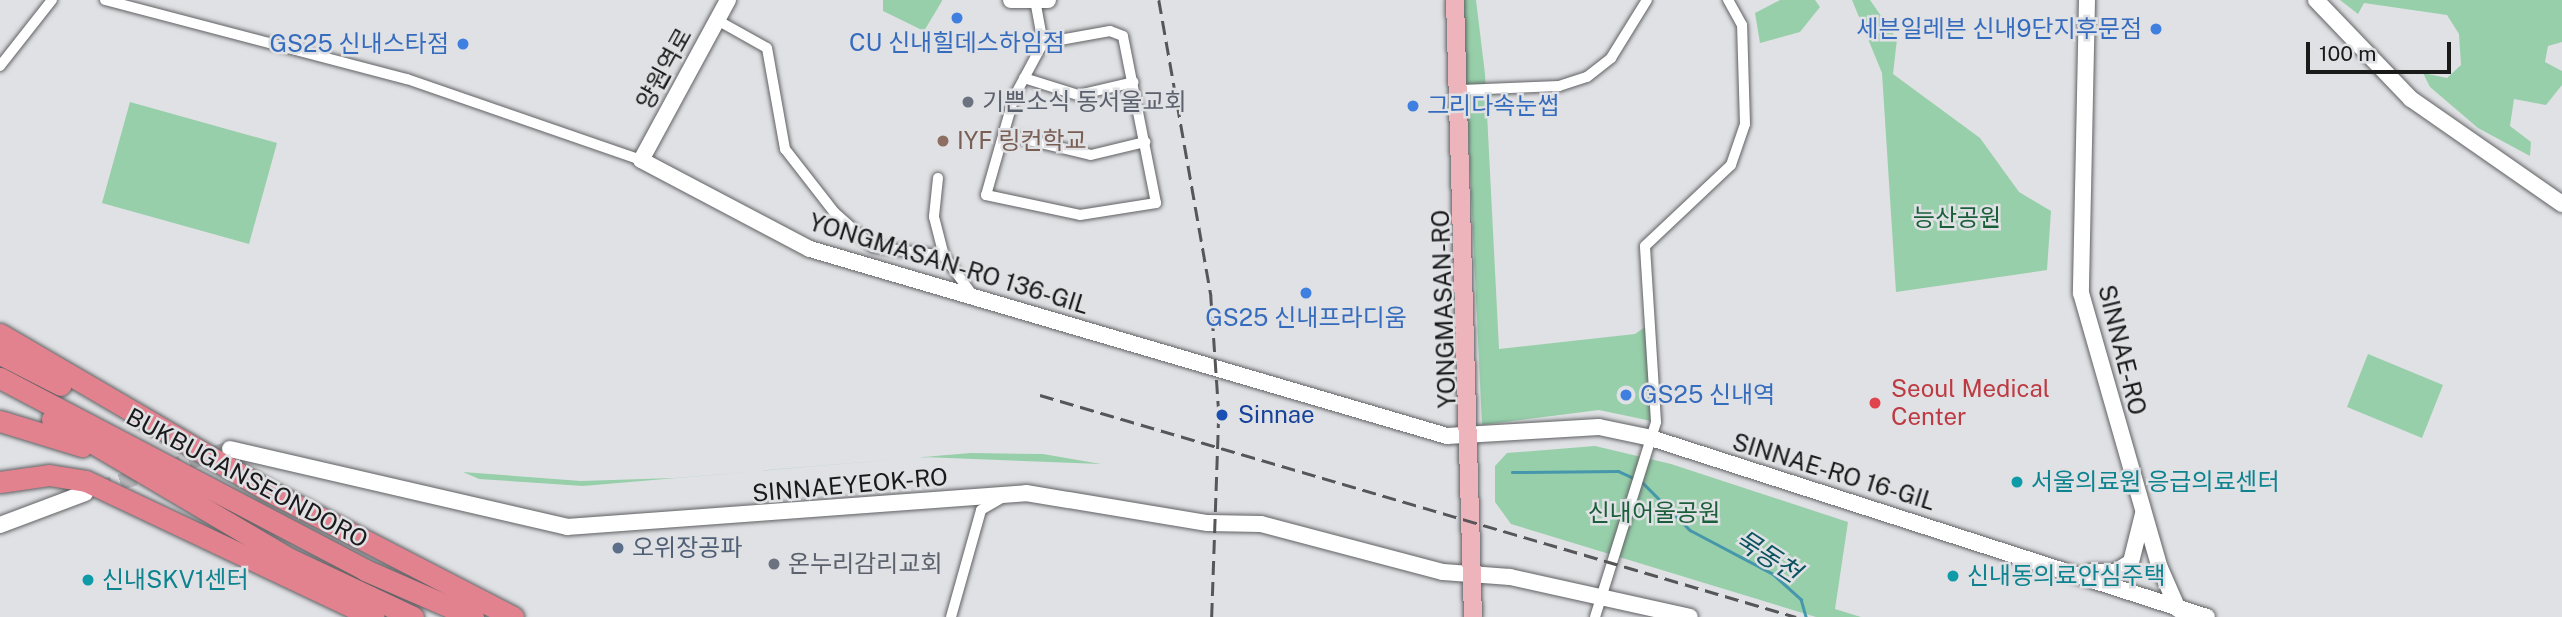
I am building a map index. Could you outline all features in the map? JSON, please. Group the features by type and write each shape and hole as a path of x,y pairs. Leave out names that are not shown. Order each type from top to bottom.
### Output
{"highway":[{"path":"0,334 267,490 513,617"},
{"path":"0,354 117,413 365,570"},
{"name":"BUKBUGANSEONDORO","path":"0,378 365,570 473,617"},
{"name":"BUKBUGANSEONDORO","path":"0,393 119,458 290,559 414,617"},
{"path":"0,421 119,458"},
{"path":"0,482 49,475 86,481 374,617"}],"main road":[{"name":"YONGMASAN-RO","path":"1455,0 1461,90 1472,438 1475,574 1473,617"}],"street":[{"path":"0,66 52,0"},
{"name":"YONGMASAN-RO 136-GIL","path":"105,0 407,79 641,160 810,249 1429,431 1472,438"},
{"name":"양원역로","path":"641,160 728,0"},
{"path":"1011,0 1048,0"},
{"path":"1035,0 1043,43 1024,78 1003,134 986,195 1080,215 1156,203 1126,40 1117,33 1043,43"},
{"path":"1461,90 1559,86 1587,77 1611,58 1647,0"},
{"path":"1595,617 1656,422 1645,246 1737,155 1747,80 1742,25 1728,0"},
{"name":"SINNAE-RO","path":"2087,0 2081,293 2144,512 2179,611"},
{"path":"2316,0 2411,99 2562,204"},
{"path":"717,20 767,48 785,149 834,212 873,247 944,256"},
{"path":"1024,78 1078,95 1134,82"},
{"path":"1003,134 1091,155 1145,142"},
{"path":"939,178 934,217 944,256 974,297"},
{"name":"SINNAE-RO 16-GIL","path":"1472,438 1599,427 1651,438 2072,571 2179,611 2207,617"},
{"name":"SINNAEYEOK-RO","path":"230,449 567,527 1026,492 1208,523 1261,524 1443,572 1475,574 1690,617"},
{"path":"951,617 981,510 1026,492"},
{"path":"0,525 85,493"},
{"path":"2072,571 2124,569 2132,560 2144,512"}],"green space":[{"path":"883,0 942,1 924,31 883,11"},
{"path":"1462,0 1476,0 1485,74 1499,349 1635,334 1648,325 1656,422 1599,410 1482,425"},
{"path":"1780,0 1815,0 1820,7 1800,32 1760,43 1755,13"},
{"name":"능산공원","path":"1852,0 1870,0 1897,39 1893,74 1980,138 2019,192 2051,211 2047,270 1896,292 1882,73"},
{"path":"2340,0 2562,0 2562,42 2548,46 2545,62 2562,71 2562,85 2546,105 2514,99 2510,126 2531,142 2530,156 2478,128 2430,87 2423,73 2447,78 2461,65 2459,34 2447,15 2364,3 2358,14"},
{"path":"130,102 277,143 249,244 102,203"},
{"path":"2368,354 2443,385 2422,438 2347,407"},
{"name":"신내어울공원","path":"1595,446 1671,464 1848,522 1835,609 1861,617 1816,617 1511,524 1495,502 1495,466 1507,453"},
{"path":"971,453 1043,454 1101,464 923,457"},
{"path":"887,460 583,486 479,479 463,472 581,481 674,478"}],"waterway":[{"name":"묵동천","path":"1512,472 1618,471 1636,479"},
{"name":"묵동천","path":"1642,482 1690,530 1773,574 1801,599 1806,617"}],"tunnel":[{"path":"97,489 230,449"}],"railway":[{"path":"1159,0 1211,296 1219,414 1212,617"},
{"path":"1040,395 1796,617"}],"place":[{"name":"CU 신내힐데스하임점","path":"957,18"},
{"name":"세븐일레븐 신내9단지후문점","path":"2156,29"},
{"name":"GS25 신내스타점","path":"463,44"},
{"name":"기쁜소식 동서울교회","path":"968,102"},
{"name":"그리다속눈썹","path":"1413,106"},
{"name":"IYF 링컨학교","path":"943,141"},
{"name":"GS25 신내프라디움","path":"1306,293"},
{"name":"GS25 신내역","path":"1626,395"},
{"name":"Seoul Medical Center","path":"1875,403"},
{"name":"Sinnae","path":"1222,415"},
{"name":"서울의료원 응급의료센터","path":"2017,482"},
{"name":"오위장공파","path":"618,548"},
{"name":"온누리감리교회","path":"774,564"},
{"name":"신내동의료안심주택","path":"1953,576"},
{"name":"신내SKV1센터","path":"88,580"}]}
